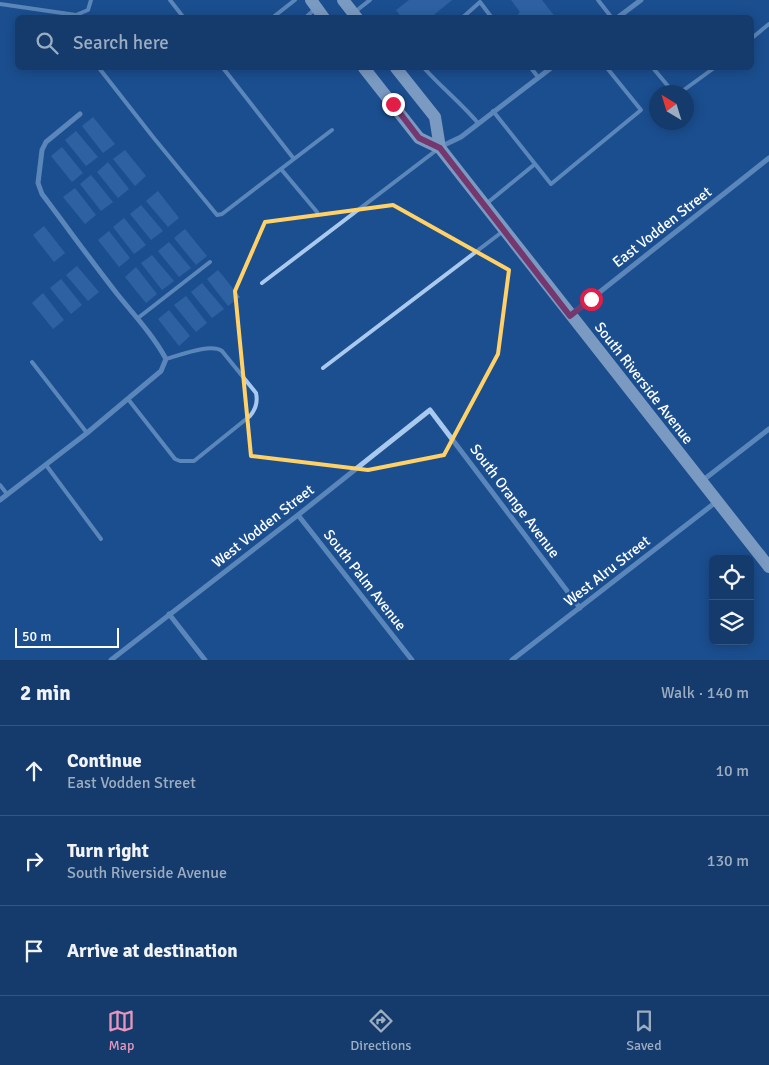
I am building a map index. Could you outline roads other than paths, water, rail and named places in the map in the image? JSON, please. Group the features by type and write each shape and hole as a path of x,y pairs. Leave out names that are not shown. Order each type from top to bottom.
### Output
{"main road":[{"path":"343,0 355,15"},
{"name":"South Riverside Avenue","path":"366,70 419,138 440,148 570,316 769,567"},
{"name":"South Riverside Avenue","path":"398,70 435,117 440,148"}],"street":[{"path":"621,15 641,0"},
{"path":"440,148 460,137 548,70"},
{"path":"0,500 87,433 161,371 166,359 138,318 118,295 42,194 38,183 42,150 46,142 80,114"},
{"name":"East Vodden Street","path":"570,316 769,158"},
{"name":"West Vodden Street","path":"111,660 430,410"},
{"name":"South Orange Avenue","path":"430,410 580,608"},
{"path":"701,482 769,429"},
{"name":"West Alru Street","path":"512,660 717,501"},
{"name":"South Palm Avenue","path":"298,515 412,660"},
{"path":"169,614 205,660"}],"lane":[{"path":"0,4 76,15 88,10 91,0"},
{"path":"170,0 182,15"},
{"path":"276,15 295,0"},
{"path":"355,15 370,0"},
{"path":"598,0 610,15"},
{"path":"465,15 480,2 490,15"},
{"path":"754,36 769,24"},
{"path":"101,70 217,215 222,214 332,130"},
{"path":"225,70 294,159"},
{"path":"426,70 458,100 478,123"},
{"path":"533,70 538,77"},
{"path":"493,111 551,184 641,110 610,70"},
{"path":"655,70 667,85"},
{"path":"691,85 711,70"},
{"path":"262,283 440,148"},
{"path":"485,206 535,164"},
{"path":"281,169 317,212"},
{"path":"323,368 504,231"},
{"path":"138,318 210,262"},
{"path":"128,399 175,458 180,461 194,461 254,411 257,399 256,393 218,348 208,348 166,359"},
{"path":"32,362 87,433"},
{"path":"46,465 101,539"},
{"path":"0,485 7,494"}]}
